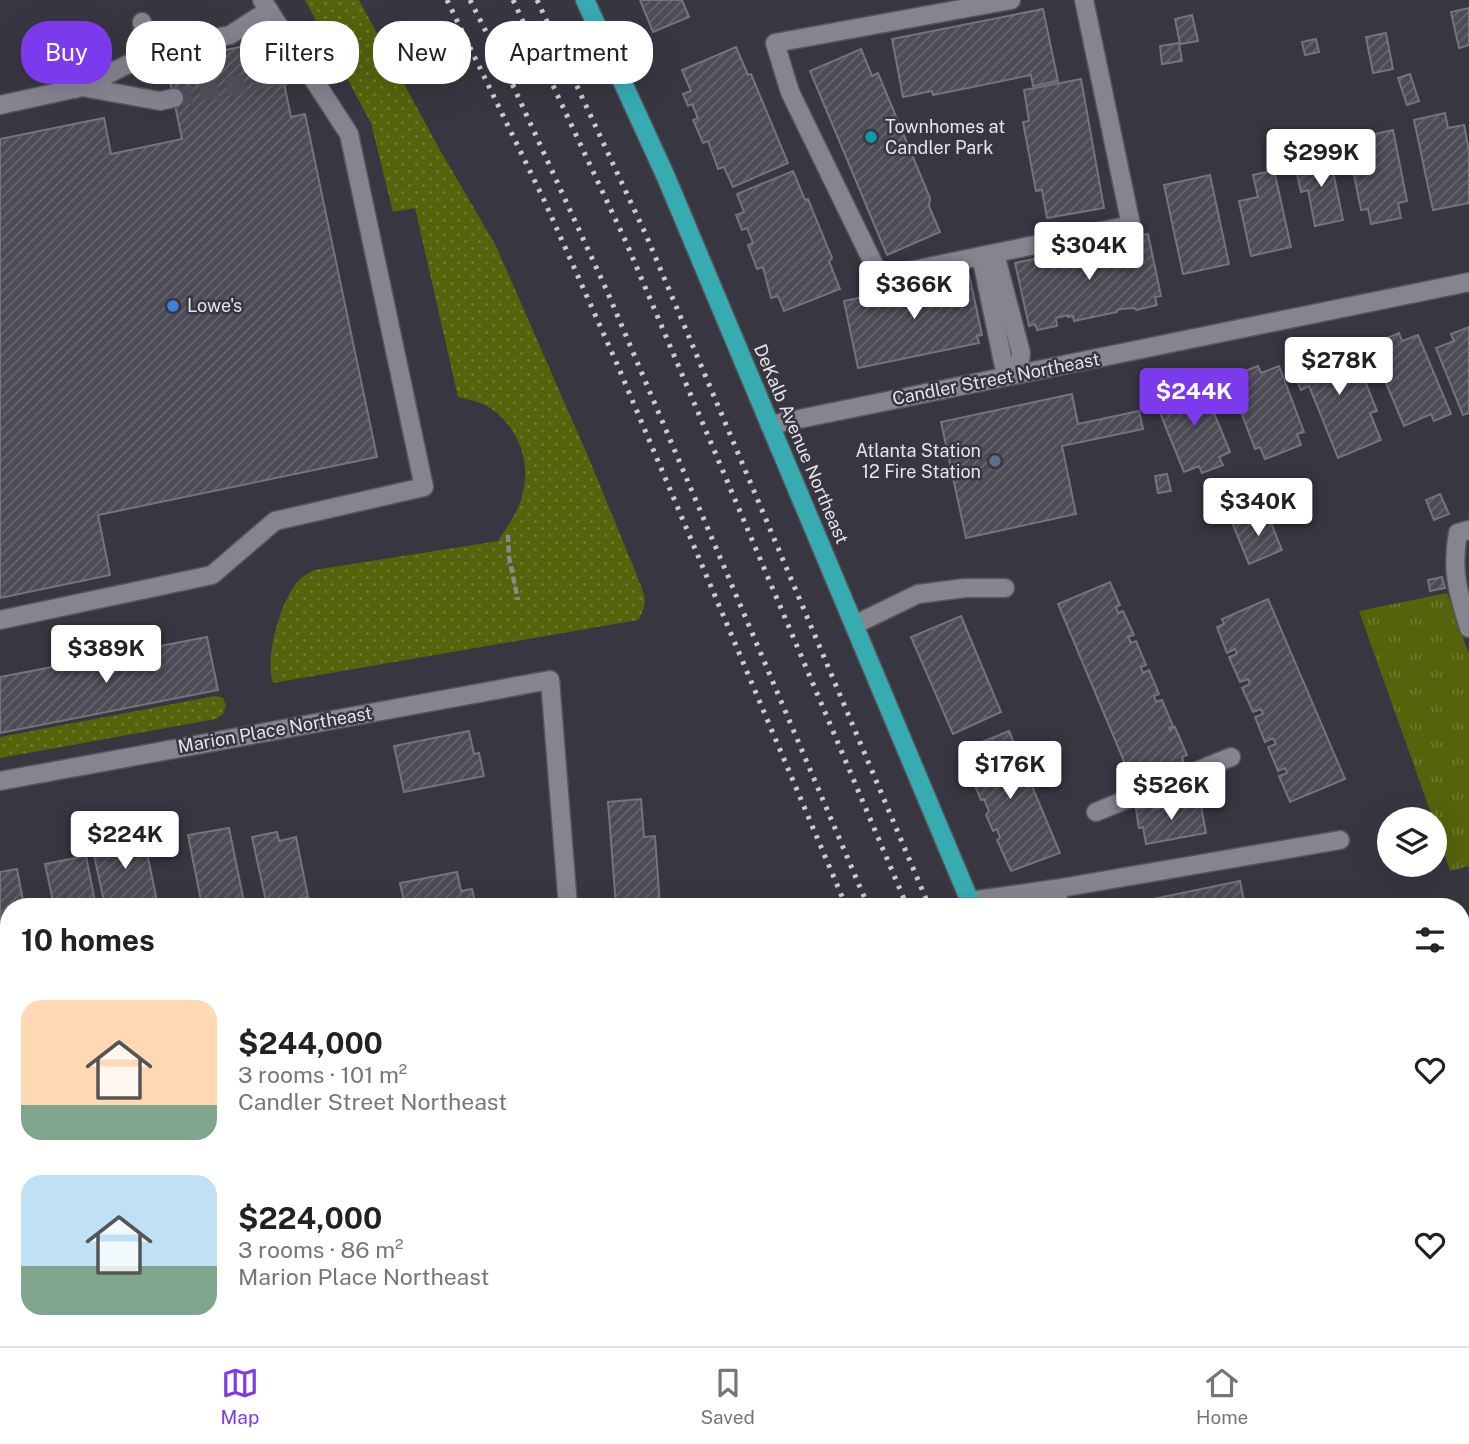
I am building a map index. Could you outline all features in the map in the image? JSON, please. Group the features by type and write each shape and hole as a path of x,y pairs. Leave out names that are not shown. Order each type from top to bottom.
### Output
{"main road":[{"name":"DeKalb Avenue Northeast","path":"585,0 666,177 968,898"}],"street":[{"path":"1011,0 775,43 790,92 880,276 1131,225 1084,0"},
{"path":"226,36 265,5 276,21"},
{"path":"0,104 78,88 126,65"},
{"path":"77,84 78,88"},
{"path":"0,620 212,575 275,521 424,487 349,134 317,84"},
{"path":"78,88 160,101 174,98"},
{"path":"988,255 1012,375"},
{"name":"Candler Street Northeast","path":"770,425 1469,282"},
{"path":"1469,530 1458,533 1453,556 1456,588 1469,628"},
{"path":"854,625 918,594 965,588 1005,589"},
{"name":"Marion Place Northeast","path":"0,781 550,680 567,898"},
{"path":"1096,812 1231,757"},
{"path":"1036,898 1057,896 1340,839"}],"path":[{"path":"508,535 509,557 518,600"}],"green space":[{"path":"305,0 359,0 373,26 373,84 404,84 496,246 638,578 645,599 644,609 638,620 273,683 271,659 276,629 286,599 300,579 314,570 498,541 518,508 525,481 523,454 504,419 489,407 458,397 415,208 393,212 371,123 350,84 359,84 359,21 316,21"},
{"path":"1447,593 1469,654 1469,866 1450,871 1447,862 1447,807 1429,807 1359,611"},
{"path":"215,696 223,698 226,705 223,714 216,719 0,758 0,737"}],"building":[{"path":"640,0 682,0 689,17 653,32 653,21 649,21"},
{"path":"1469,8 1469,45 1459,48 1451,12"},
{"name":"Townhomes at Candler Park","path":"1043,9 1058,81 1033,86 1031,75 933,95 932,91 903,97 892,39"},
{"path":"1192,15 1198,41 1180,44 1175,19"},
{"path":"1386,33 1393,69 1373,73 1366,37"},
{"path":"1316,39 1319,52 1305,55 1302,42"},
{"path":"1179,43 1182,61 1162,64 1160,46"},
{"name":"Lowe's","path":"240,47 240,84 284,84 291,117 305,114 377,457 98,515 110,575 0,598 0,139 104,118 111,154 182,139 171,84 226,84 226,50"},
{"path":"736,47 748,75 751,74 788,163 733,187 724,167 718,169 708,141 703,143 693,120 698,118 692,104 688,106 683,94 691,91 682,70"},
{"name":"Townhomes at Candler Park","path":"861,49 872,76 878,73 930,198 929,206 940,232 887,255 810,71"},
{"path":"1410,74 1419,101 1407,105 1398,78"},
{"name":"Townhomes at Candler Park","path":"1081,79 1104,208 1047,218 1042,190 1036,191 1023,122 1029,121 1024,90"},
{"path":"1445,113 1448,128 1464,125 1469,151 1469,203 1433,210 1414,120"},
{"path":"1393,130 1407,201 1398,203 1401,218 1371,224 1368,209 1361,210 1347,140"},
{"path":"1329,152 1343,220 1315,226 1308,190 1301,192 1295,165 1311,162 1309,156"},
{"path":"1274,170 1291,247 1251,256 1239,201 1258,197 1253,175"},
{"path":"793,171 805,200 808,199 832,258 829,261 840,289 784,311 778,296 771,298 763,267 757,269 748,245 753,243 747,228 742,230 736,215 744,212 737,194"},
{"path":"1210,175 1229,264 1183,274 1164,185"},
{"path":"1148,234 1161,296 1155,297 1157,305 1136,310 1121,309 1074,321 1073,316 1068,315 1056,318 1057,326 1037,330 1035,324 1029,326 1015,263"},
{"path":"969,274 982,335 977,336 979,343 858,368 844,301"},
{"path":"1469,327 1469,413 1463,415 1436,348 1454,341 1451,334"},
{"path":"1399,333 1402,341 1418,335 1451,414 1434,421 1431,414 1404,426 1370,345"},
{"path":"1326,345 1330,354 1351,346 1377,411 1370,413 1381,440 1338,458 1309,386 1301,390 1289,360"},
{"path":"1258,366 1261,373 1279,366 1304,432 1297,434 1301,445 1265,459 1260,447 1255,449 1228,377"},
{"path":"1200,379 1230,452 1219,457 1223,465 1202,473 1199,466 1184,472 1156,403 1175,395 1173,390"},
{"path":"1072,394 1078,424 1139,411 1143,429 1062,446 1076,514 966,538 941,422"},
{"path":"1167,474 1171,491 1158,493 1155,476"},
{"path":"1287,481 1295,501 1277,507 1269,487"},
{"path":"1440,494 1449,514 1434,520 1426,500"},
{"path":"1266,511 1282,550 1249,564 1233,525"},
{"path":"1442,577 1445,588 1430,591 1428,580"},
{"path":"1110,582 1120,605 1116,607 1118,613 1123,611 1134,635 1128,637 1131,643 1136,641 1146,665 1141,667 1143,673 1149,670 1159,694 1154,696 1156,702 1162,700 1173,726 1169,728 1170,730 1175,727 1187,755 1182,757 1184,764 1134,785 1058,604"},
{"path":"1268,599 1345,779 1290,802 1279,776 1287,773 1285,768 1278,771 1268,747 1276,744 1273,738 1265,742 1255,717 1263,714 1261,709 1253,712 1242,688 1250,684 1248,679 1240,682 1229,657 1237,654 1235,649 1227,653 1217,627 1224,624 1222,619"},
{"path":"961,616 1001,712 953,734 911,637"},
{"path":"207,637 218,690 0,733 0,677"},
{"path":"469,731 474,754 479,753 484,776 404,792 394,746"},
{"path":"1009,731 1060,853 1011,871 997,840 1000,838 997,829 993,831 986,815 989,811 984,799 981,800 960,751"},
{"path":"641,799 644,837 655,836 659,898 615,898 608,802"},
{"path":"1200,800 1206,833 1146,844 1143,827 1139,828 1136,809 1153,806 1154,809"},
{"path":"229,828 243,898 200,898 188,835"},
{"path":"139,831 142,844 145,843 156,898 103,898 94,855 98,854 95,840"},
{"path":"277,832 279,841 296,837 308,897 265,898 252,837"},
{"path":"86,856 94,898 52,898 45,864"},
{"path":"17,869 22,898 0,898 0,872"},
{"path":"457,872 461,891 472,889 474,898 403,898 400,883"},
{"path":"1240,881 1243,898 1158,898"}],"tunnel":[{"path":"174,98 240,84"}],"railway":[{"path":"447,0 544,200 617,364 843,898"},
{"path":"470,0 510,79 607,291 865,898"},
{"path":"513,0 626,242 904,898"},
{"path":"537,0 646,235 926,898"}],"place":[{"name":"Townhomes at Candler Park","path":"871,137"},
{"name":"Lowe's","path":"173,306"},
{"name":"Atlanta Station 12 Fire Station","path":"995,461"}]}
